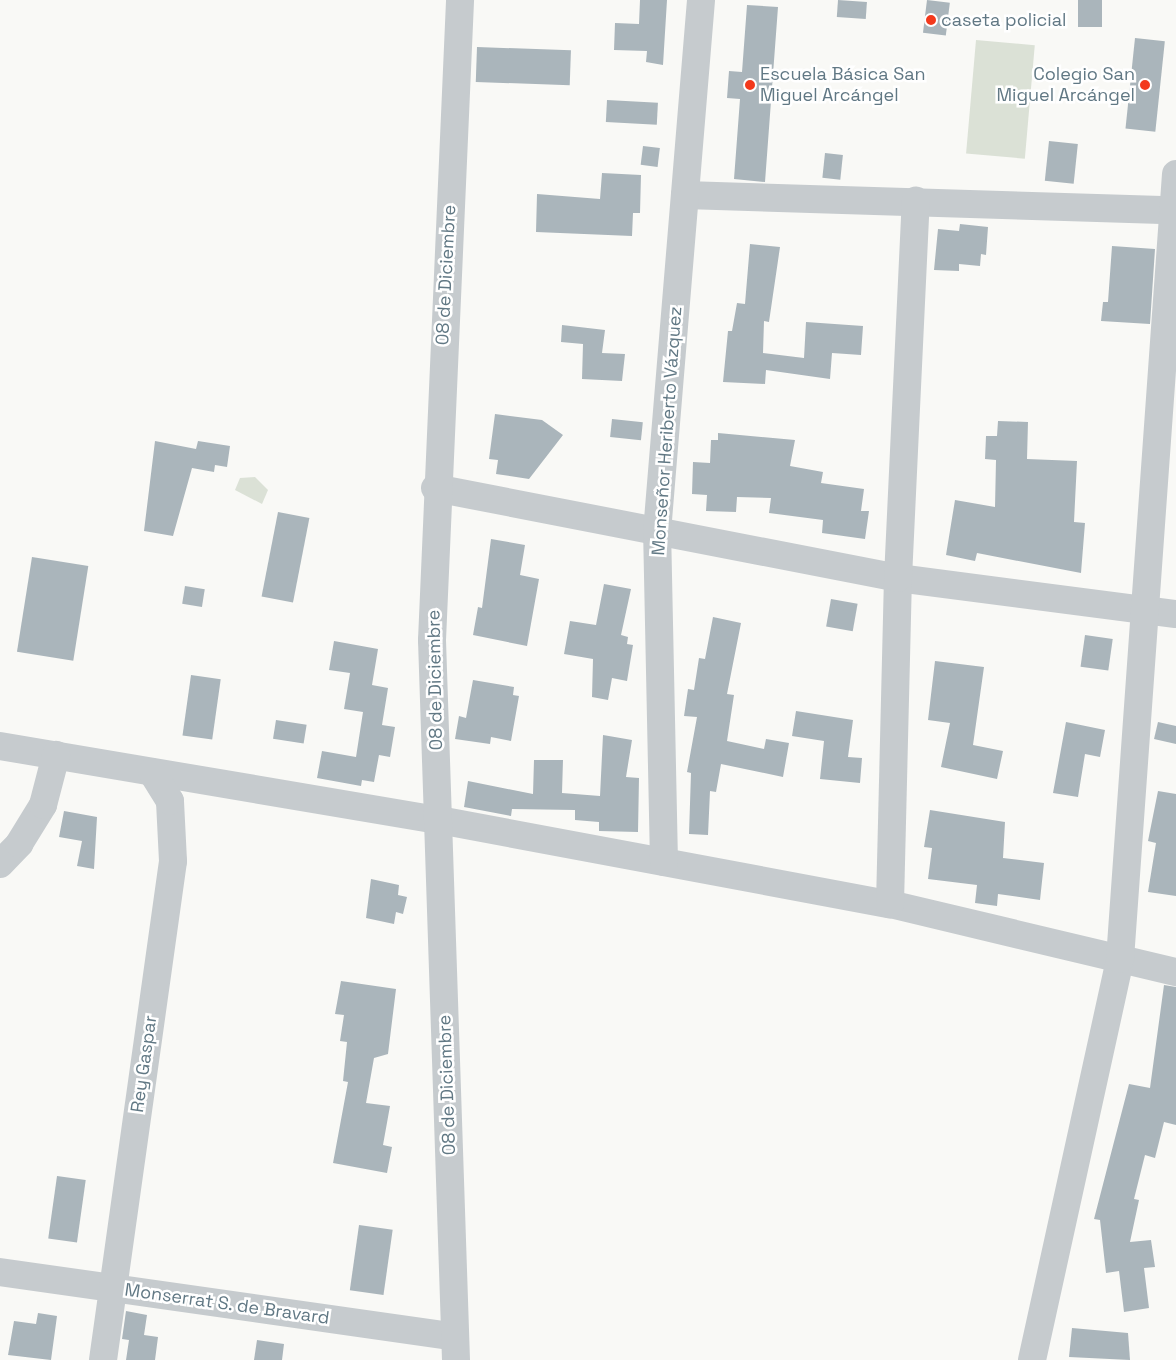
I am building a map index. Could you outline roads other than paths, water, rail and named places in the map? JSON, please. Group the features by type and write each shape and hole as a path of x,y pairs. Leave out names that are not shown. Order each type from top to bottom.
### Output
{"street":[{"name":"08 de Diciembre","path":"455,1348 432,640 436,488 460,0"},
{"name":"Monseñor Heriberto Vázquez","path":"664,862 657,532 701,0"},
{"path":"1032,1360 1120,959 1170,210 1176,174"},
{"path":"685,195 916,200 1170,210"},
{"path":"890,904 898,578 916,200"},
{"path":"436,488 898,578 1144,612 1176,614"},
{"path":"0,746 439,820 890,904 1176,972"},
{"path":"0,864 20,844 43,804 56,756"},
{"name":"Rey Gaspar","path":"104,1360 111,1288 173,861 170,801 152,772"},
{"name":"Monserrat S. de Bravard","path":"0,1272 111,1288 455,1348"}],"place":[{"name":"caseta policial","path":"931,20"},
{"name":"Escuela Básica San Miguel Arcángel","path":"750,85"},
{"name":"Colegio San Miguel Arcángel","path":"1145,85"}]}
